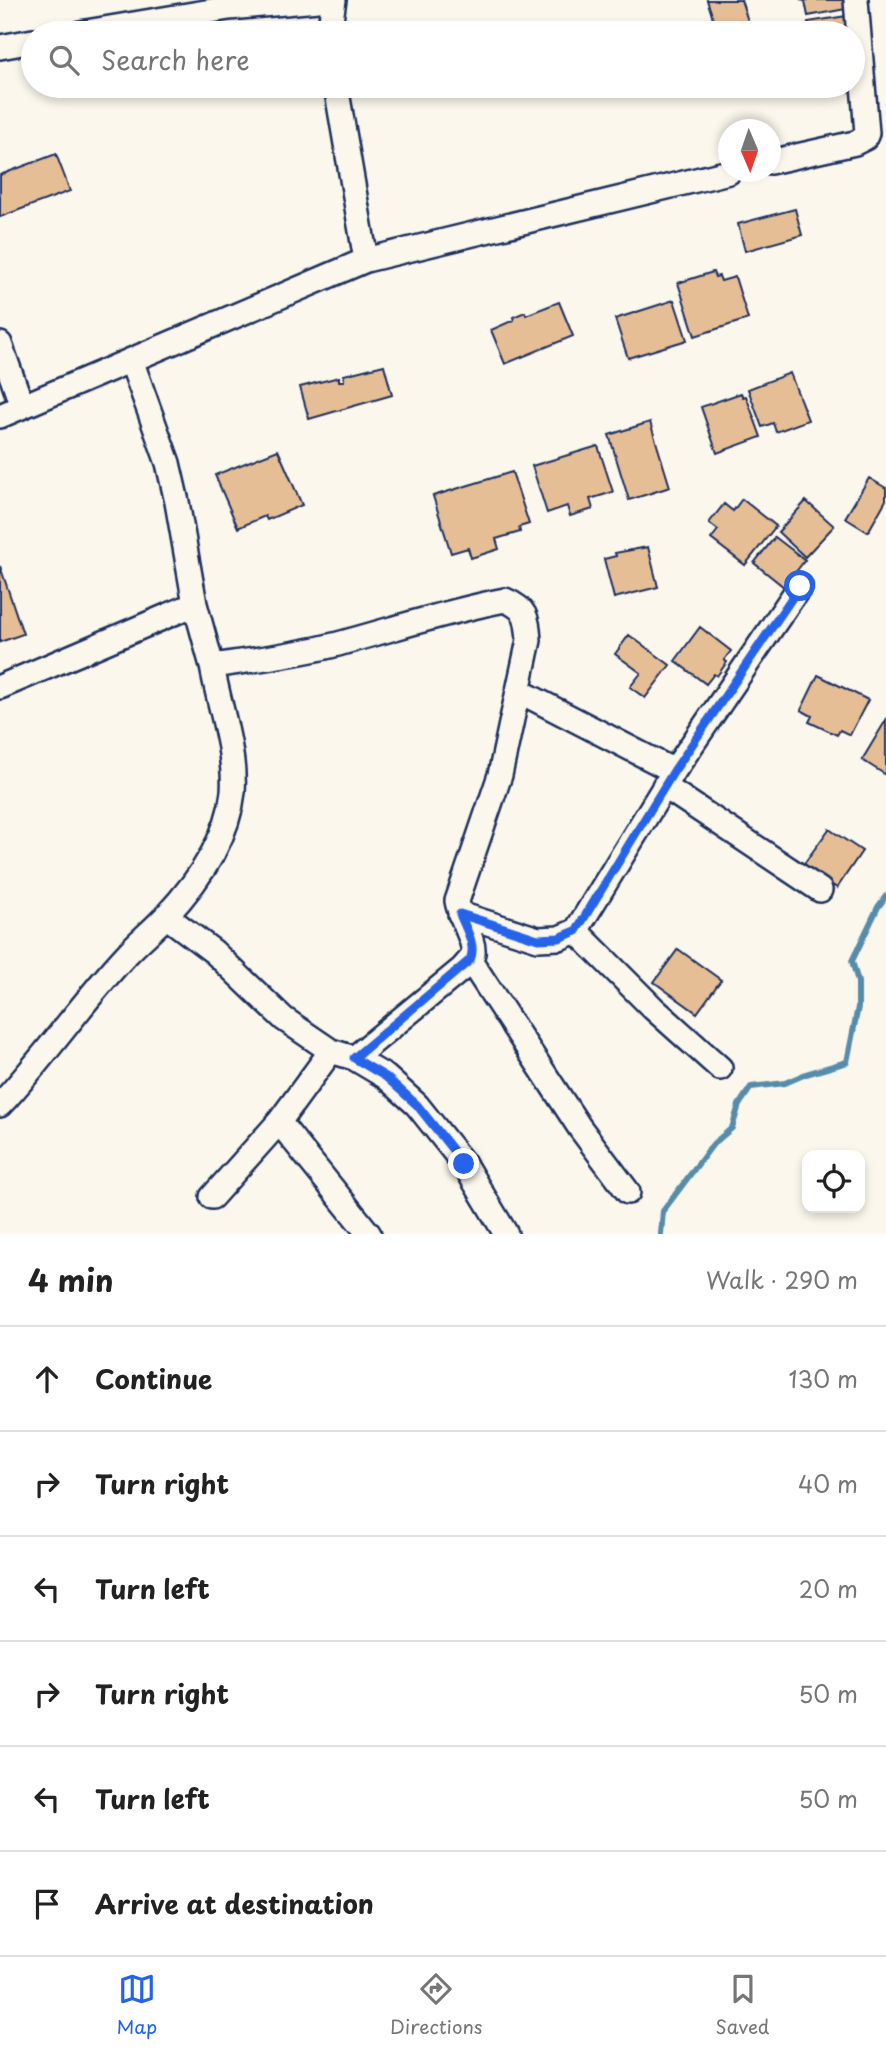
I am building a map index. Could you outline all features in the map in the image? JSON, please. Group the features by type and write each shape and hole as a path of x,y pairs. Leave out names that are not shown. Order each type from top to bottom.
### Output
{"street":[{"path":"152,21 229,8 318,0"},
{"path":"331,21 334,0"},
{"path":"856,0 858,21"},
{"path":"0,47 21,43"},
{"path":"338,98 366,260"},
{"path":"781,160 855,143 865,138 865,98"},
{"path":"0,416 366,260 718,175"},
{"path":"0,344 22,406"},
{"path":"0,1105 32,1071 127,954 166,916 210,860 222,836 233,792 230,750 195,604 168,463 131,360"},
{"path":"460,914 538,939 559,938 576,931 669,779 800,586"},
{"path":"212,666 332,645 505,600 519,606 527,619 529,640 500,775 457,901 473,945 473,953 470,960 354,1058"},
{"path":"0,687 195,604"},
{"path":"519,691 669,779 820,890"},
{"path":"166,916 214,952 284,1019 331,1051 354,1058 386,1077 417,1105 464,1164 506,1234"},
{"path":"576,931 653,1008 720,1068"},
{"path":"470,960 580,1128 628,1192"},
{"path":"212,1197 279,1122 331,1051"},
{"path":"279,1122 369,1234"}],"building":[{"path":"707,0 741,0 748,21 714,21"},
{"path":"800,0 850,0 851,8 808,16 805,1"},
{"path":"853,15 853,21 814,21"},
{"path":"56,154 70,191 0,217 0,175"},
{"path":"795,209 802,235 745,251 738,224"},
{"path":"713,272 721,281 735,277 748,319 695,336 678,283"},
{"path":"674,300 687,340 628,358 615,319"},
{"path":"559,302 573,336 505,364 491,330 525,312 526,315"},
{"path":"384,365 392,395 309,419 300,387 339,377 339,381 344,381 344,375"},
{"path":"790,373 808,420 776,432 773,423 762,427 748,389"},
{"path":"741,393 743,397 746,396 761,437 717,453 701,407"},
{"path":"650,422 670,487 629,500 609,435"},
{"path":"598,446 613,492 590,499 593,509 570,516 567,506 547,513 532,466"},
{"path":"278,450 302,505 267,520 265,516 238,528 215,475"},
{"path":"512,472 529,524 519,527 520,532 496,539 499,549 471,558 468,548 451,553 433,496"},
{"path":"869,478 886,488 886,500 868,532 845,518"},
{"path":"742,499 776,526 745,565 711,539 718,530 709,523 724,504 733,511"},
{"path":"806,501 834,526 805,557 778,532"},
{"path":"775,537 805,560 784,587 754,563"},
{"path":"648,547 658,587 614,598 604,559 616,556 615,553"},
{"path":"0,566 23,634 0,642"},
{"path":"700,627 731,651 717,676 714,674 706,684 675,661"},
{"path":"629,635 670,665 645,698 630,687 641,673 615,654"},
{"path":"818,675 868,700 850,735 840,730 837,735 809,722 812,716 801,710"},
{"path":"886,720 886,775 862,760"},
{"path":"829,829 862,851 837,888 803,865"},
{"path":"678,949 721,980 697,1013 654,982"}],"waterway":[{"path":"661,1234 663,1211 713,1144 732,1128 739,1105 751,1087 785,1083 847,1062 858,1007 858,982 852,961 886,896"}],"route":[{"path":"464,1164 439,1136 417,1105 386,1077 354,1058 470,960 473,945 460,914 538,939 559,938 576,931 674,771 800,586"}]}
